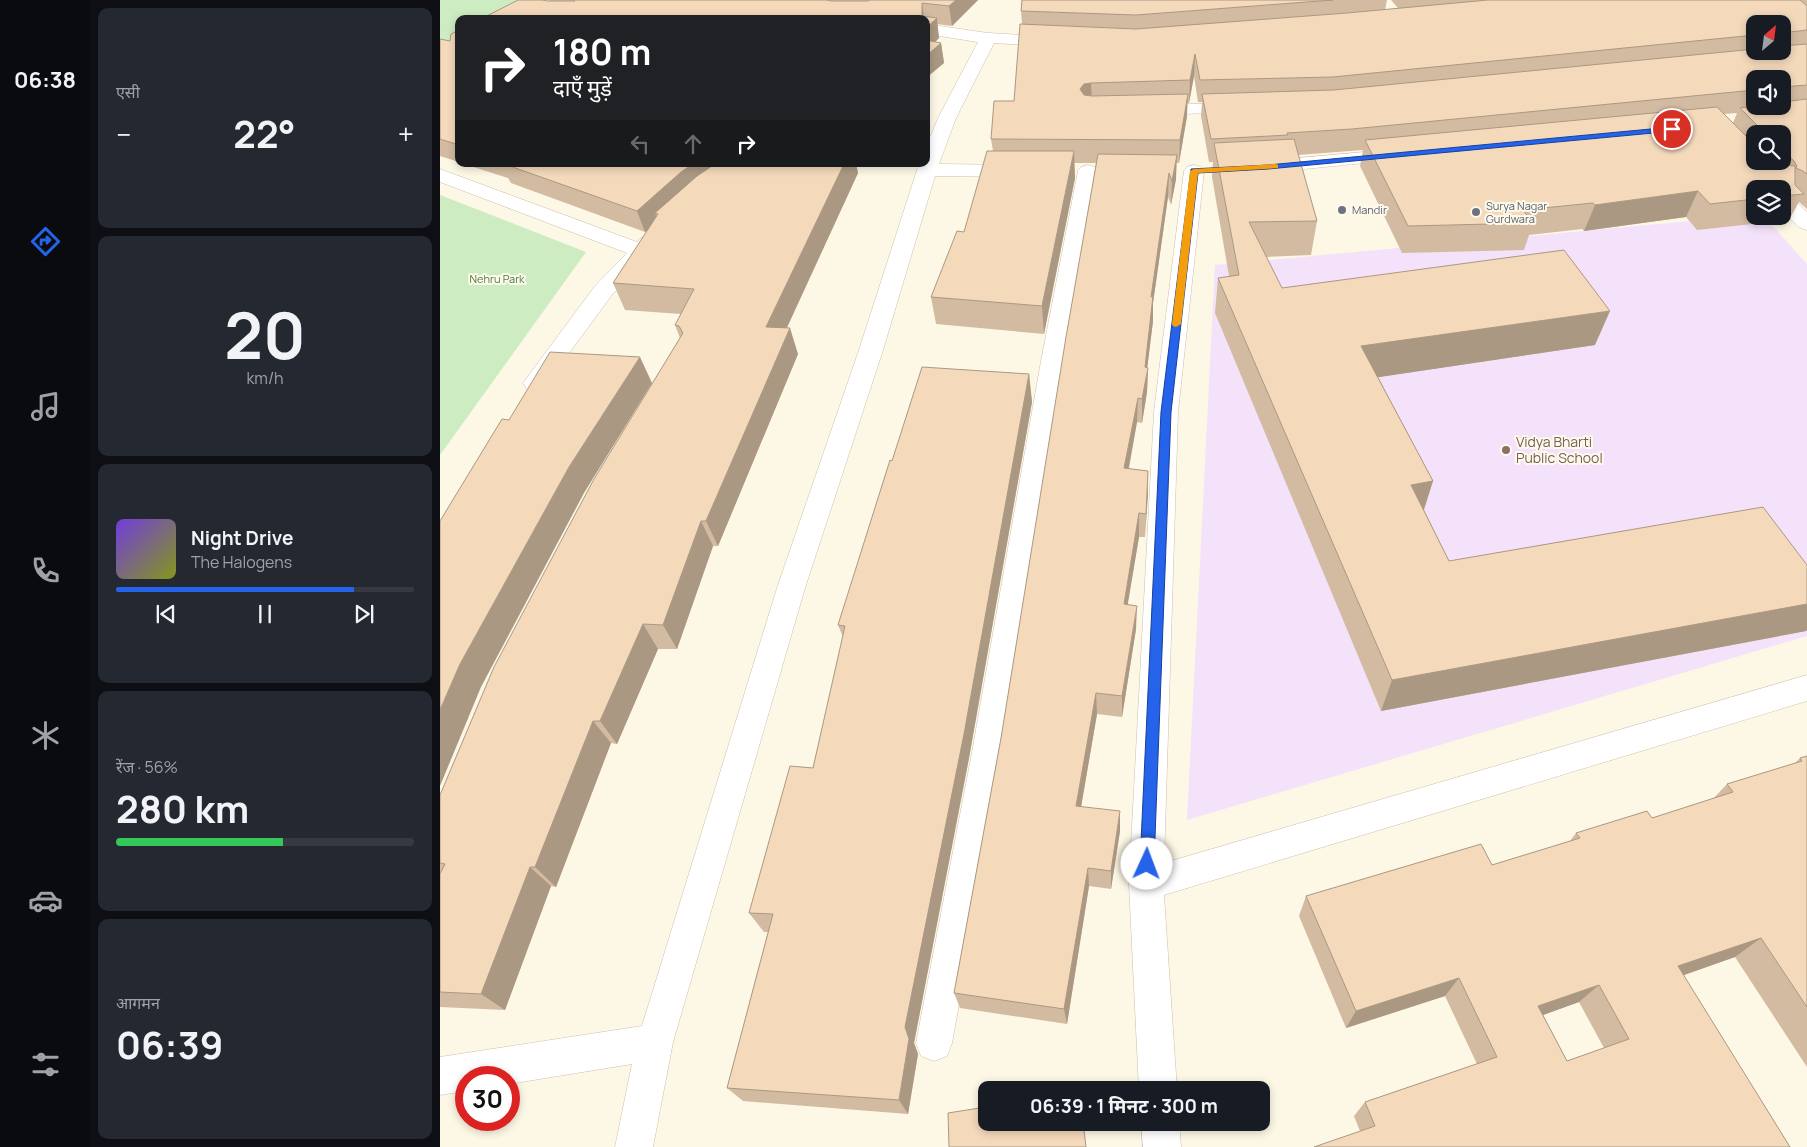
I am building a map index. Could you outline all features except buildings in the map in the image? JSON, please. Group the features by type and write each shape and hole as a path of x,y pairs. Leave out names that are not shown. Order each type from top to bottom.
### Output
{"street":[{"path":"930,30 988,38 1071,42"},
{"path":"930,153 936,118 988,38"},
{"path":"1132,111 1251,108"},
{"path":"1250,168 1416,153"},
{"path":"634,1147 655,1042 791,588 871,350 928,167"},
{"path":"927,170 1041,171"},
{"path":"934,1043 989,748 1053,361 1088,171"},
{"path":"1157,1081 1146,884 1166,412 1194,171"},
{"path":"440,175 639,250"},
{"path":"1791,208 1807,224"},
{"path":"524,400 568,335 602,291 639,250 668,224"},
{"path":"1146,884 1807,688"},
{"path":"440,1076 655,1042"},
{"path":"1161,1131 1162,1147"}],"shaded area":[{"name":"Vidya Bharti Public School","path":"1746,216 1746,225 1772,225 1807,264 1807,636 1187,820 1215,265"}],"green space":[{"path":"440,0 561,0 526,15 455,15 455,45 440,51"},
{"name":"Nehru Park","path":"440,195 586,252 440,455"}],"slow traffic":[{"path":"1176,324 1194,171 1276,166"}],"place":[{"name":"Mandir","path":"1342,210"},
{"name":"Surya Nagar Gurdwara","path":"1476,212"},
{"name":"Vidya Bharti Public School","path":"1506,450"}],"route":[{"path":"1147,864 1166,412 1194,171 1268,167 1672,129"}]}
